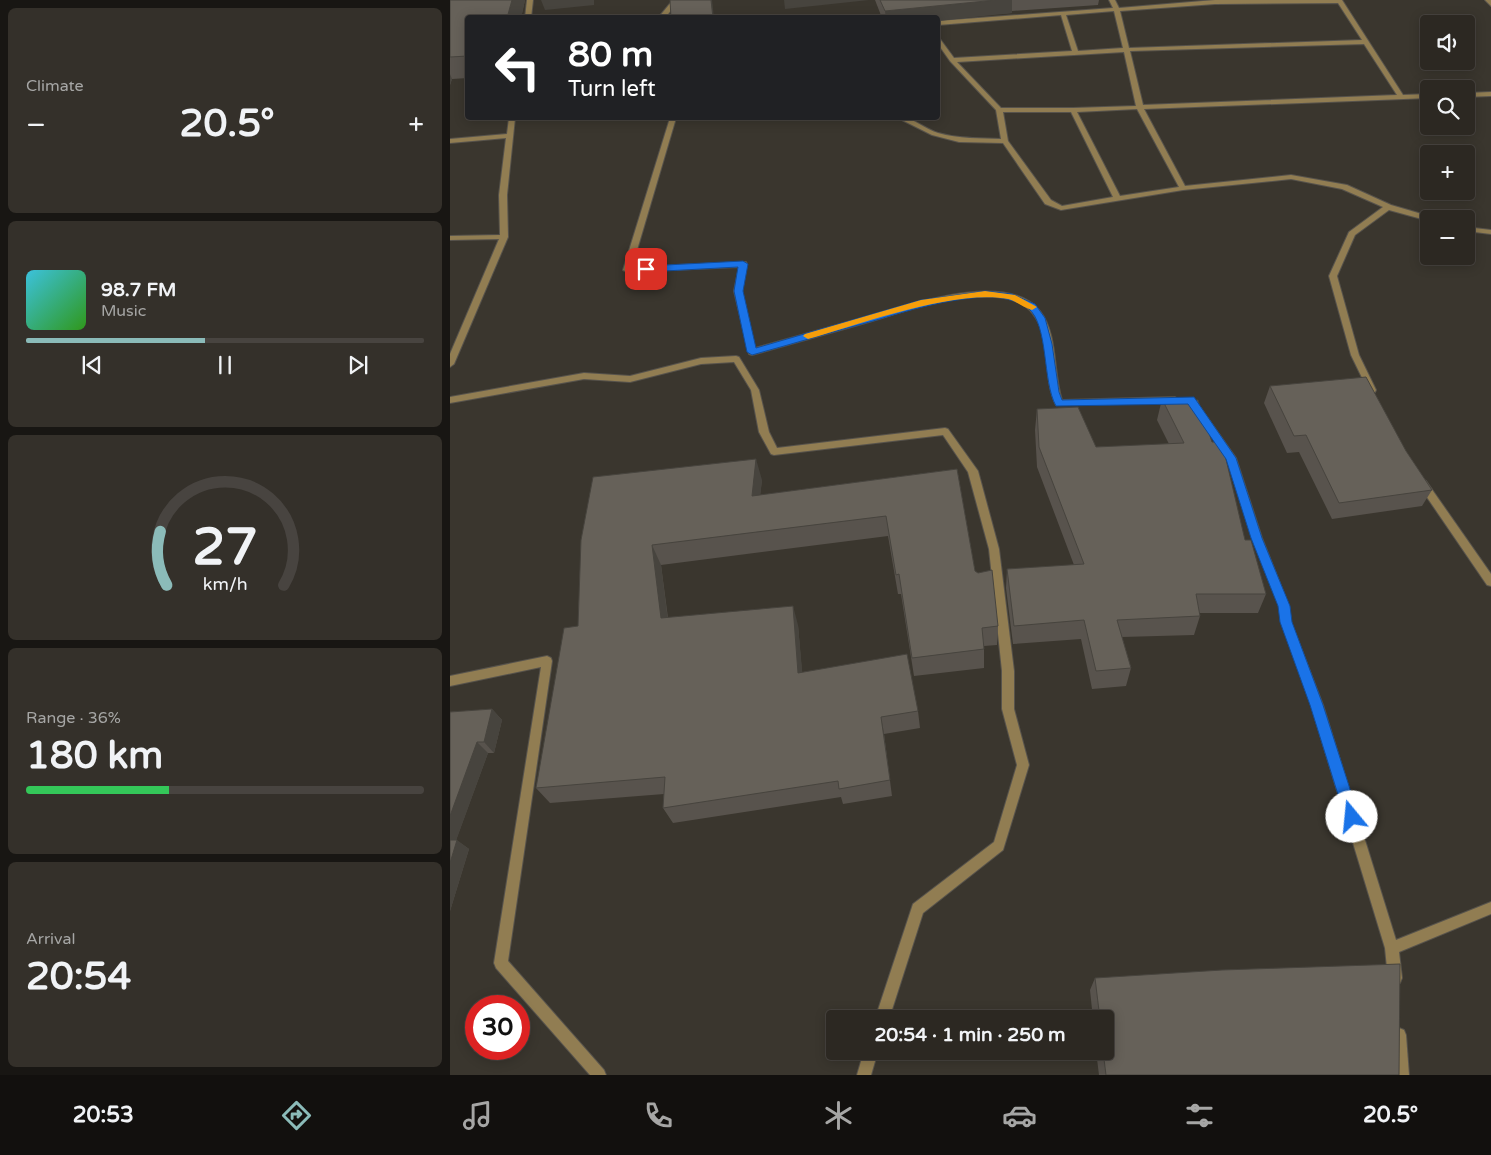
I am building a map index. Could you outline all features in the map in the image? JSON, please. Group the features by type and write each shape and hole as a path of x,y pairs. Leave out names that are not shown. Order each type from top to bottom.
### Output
{"street":[{"path":"528,15 530,0"},
{"path":"664,15 676,0"},
{"path":"1112,0 1117,10 1140,108 1183,188"},
{"path":"1488,0 1491,4"},
{"path":"940,23 1215,2 1339,1 1401,97"},
{"path":"1063,14 1075,52"},
{"path":"952,60 1126,49 1366,42"},
{"path":"940,43 952,60 999,110 1005,141 1053,206 1072,208 1183,188 1291,177 1344,187 1388,206 1420,217"},
{"path":"1475,94 1491,94"},
{"path":"999,110 1140,108 1420,96"},
{"path":"1073,110 1118,199"},
{"path":"450,364 504,236 503,195 512,120"},
{"path":"672,120 627,270 743,264 738,291 752,352 921,304 985,294 1012,297 1031,306 1040,318 1047,344 1054,392 1059,403 1186,400 1231,458 1257,538 1284,606 1286,622 1317,705 1392,948 1396,997"},
{"path":"906,120 942,136 959,140 1005,141"},
{"path":"450,141 510,136"},
{"path":"1376,398 1355,354 1333,276 1352,234 1388,206"},
{"path":"1475,231 1491,232"},
{"path":"450,238 504,236"},
{"path":"450,400 584,376 630,379 701,361 736,359 755,390 764,432 774,452 945,431 974,471 994,549 1008,671 1008,708 1023,765 999,846 918,909 885,1010"},
{"path":"1416,474 1491,582"},
{"path":"450,681 546,661 501,963 599,1075"},
{"path":"1392,948 1491,908"},
{"path":"1398,1016 1402,1075"},
{"path":"864,1075 868,1060"}],"building":[{"path":"450,0 512,0 508,15 465,15 465,56 450,57"},
{"path":"670,0 711,0 713,15 671,15"},
{"path":"880,0 996,0 885,11"},
{"path":"1366,377 1406,451 1432,490 1339,503 1306,435 1294,436 1270,386"},
{"path":"1162,399 1198,400 1212,442 1222,442 1245,540 1251,540 1266,594 1196,594 1200,616 1117,620 1131,668 1096,671 1084,620 1014,626 1007,569 1084,564 1039,447 1037,409 1078,407 1096,447 1184,443"},
{"path":"756,459 752,496 957,469 975,571 978,573 992,570 998,626 982,628 984,649 912,658 899,574 896,575 886,516 652,545 661,618 793,606 798,673 907,654 918,711 881,717 890,780 839,789 838,781 663,808 665,777 536,788 564,628 578,626 581,540 593,477"},
{"path":"492,709 484,742 477,742 450,816 450,712"},
{"path":"450,840 457,840 450,863"},
{"path":"1400,964 1399,1075 1106,1075 1104,1060 1114,1060 1114,1010 1099,1010 1095,978 1222,970"}],"slow traffic":[{"path":"808,336 921,304 985,294 1012,297 1032,307"}],"route":[{"path":"646,269 743,264 738,291 752,352 921,304 985,294 1012,297 1031,306 1040,318 1047,344 1054,392 1059,403 1190,400 1231,458 1257,538 1284,606 1286,622 1317,705 1352,817"}]}
